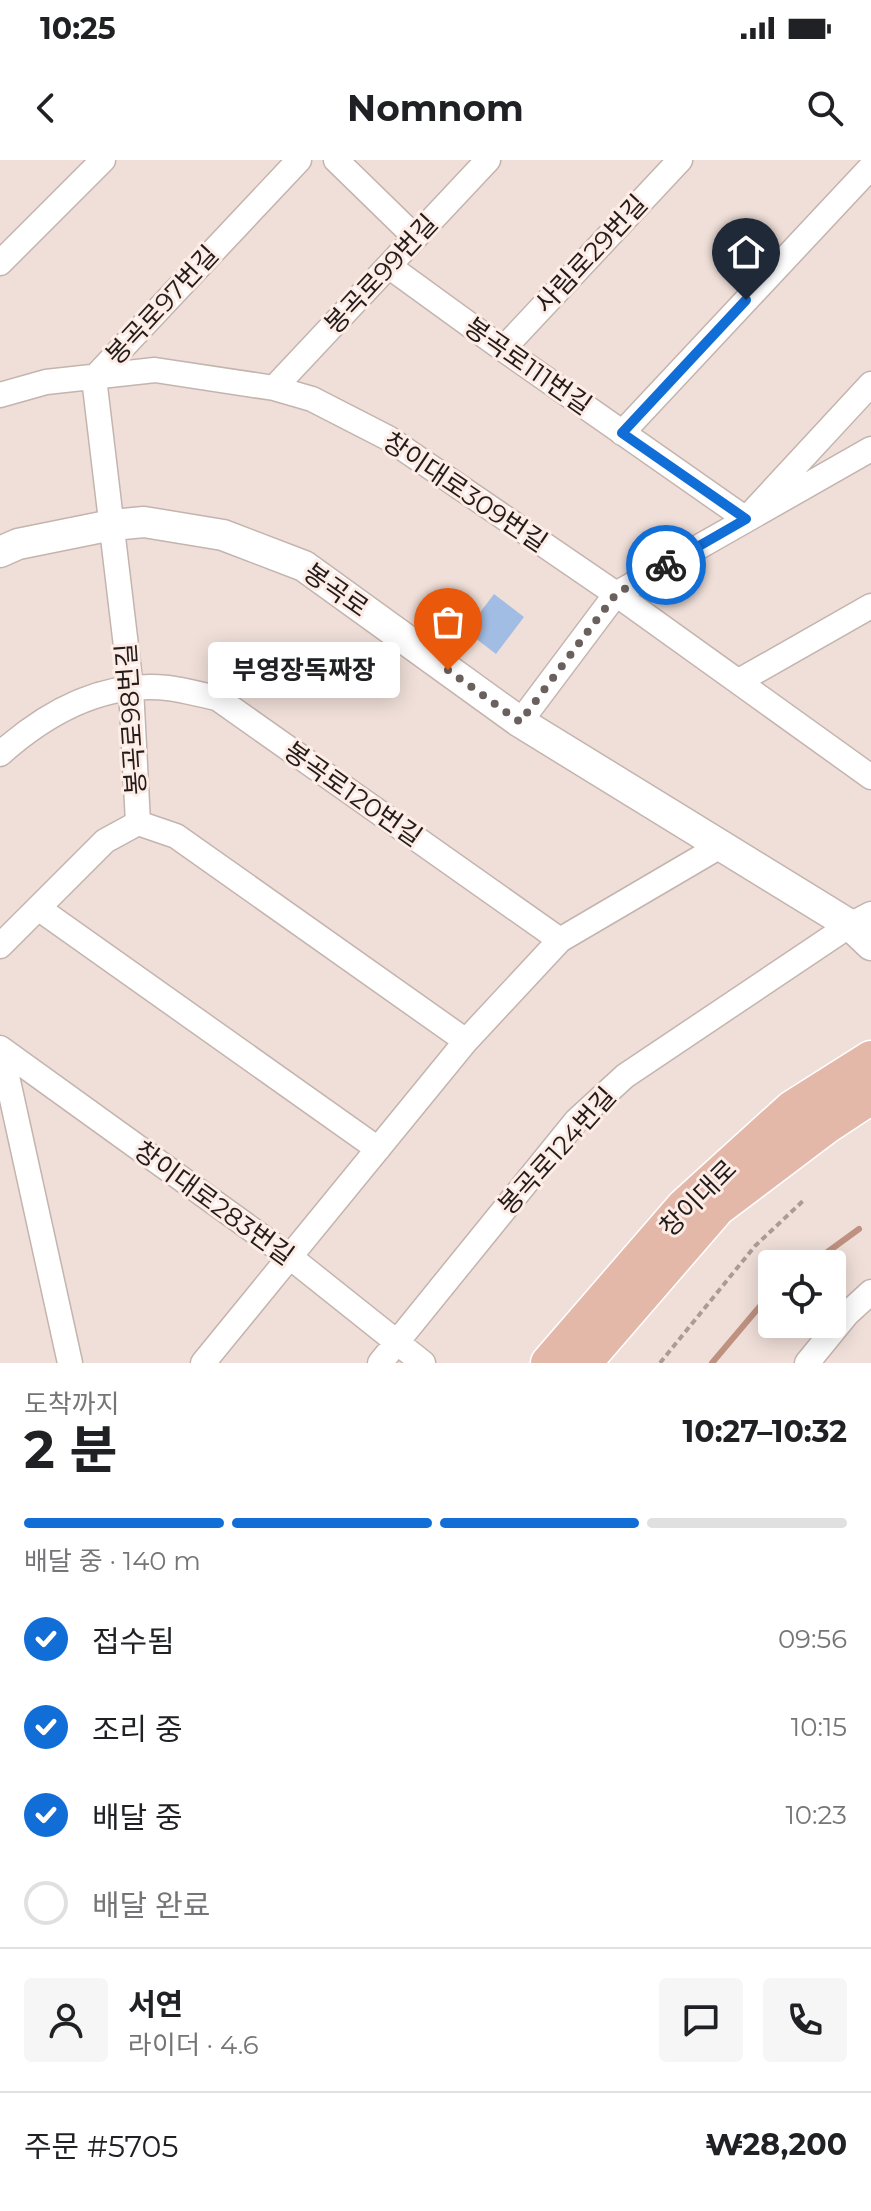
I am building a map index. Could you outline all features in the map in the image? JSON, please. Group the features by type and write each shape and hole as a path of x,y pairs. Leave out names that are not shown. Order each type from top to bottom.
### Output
{"main road":[{"name":"창이대로","path":"549,1363 684,1207 792,1109 871,1059"},
{"name":"창이대로","path":"583,1363 717,1208 827,1125 871,1096"}],"street":[{"path":"0,263 103,160"},
{"name":"봉곡로97번길","path":"112,525 94,378 299,160"},
{"path":"336,160 415,237"},
{"name":"봉곡로99번길","path":"274,388 488,160"},
{"name":"사림로29번길","path":"503,349 680,160"},
{"path":"622,433 871,167"},
{"name":"봉곡로111번길","path":"390,267 746,519"},
{"name":"창이대로309번길","path":"0,395 46,382 155,370 274,388 312,399 388,438 868,771"},
{"path":"746,519 871,384"},
{"path":"520,722 616,594 871,449"},
{"name":"봉곡로","path":"0,552 18,544 112,525 144,522 223,535 304,566 520,722 864,928"},
{"name":"봉곡로98번길","path":"0,946 105,841 138,823 131,688 112,525"},
{"path":"739,681 871,606"},
{"name":"봉곡로120번길","path":"0,754 27,730 85,697 131,688 168,688 217,698 560,940"},
{"path":"138,823 176,836 466,1041"},
{"path":"203,1363 466,1041 560,940 722,845"},
{"path":"38,908 378,1149"},
{"name":"봉곡로124번길","path":"380,1363 576,1121 625,1076 864,928"},
{"path":"0,1049 70,1363"},
{"name":"창이대로283번길","path":"0,1049 290,1257 423,1363"},
{"path":"807,1363 847,1314 871,1292"}],"path":[{"path":"660,1363 755,1246 804,1200"}],"building":[{"path":"494,594 524,617 496,654 466,631"}],"waterway":[{"path":"830,1250 859,1229"},
{"path":"712,1363 758,1309"}],"way so far":[{"path":"448,670 520,722 616,594 666,565"}],"place":[{"name":"부영장독짜장","path":"448,670"}],"route":[{"path":"666,565 746,519 622,433 746,300"}]}
